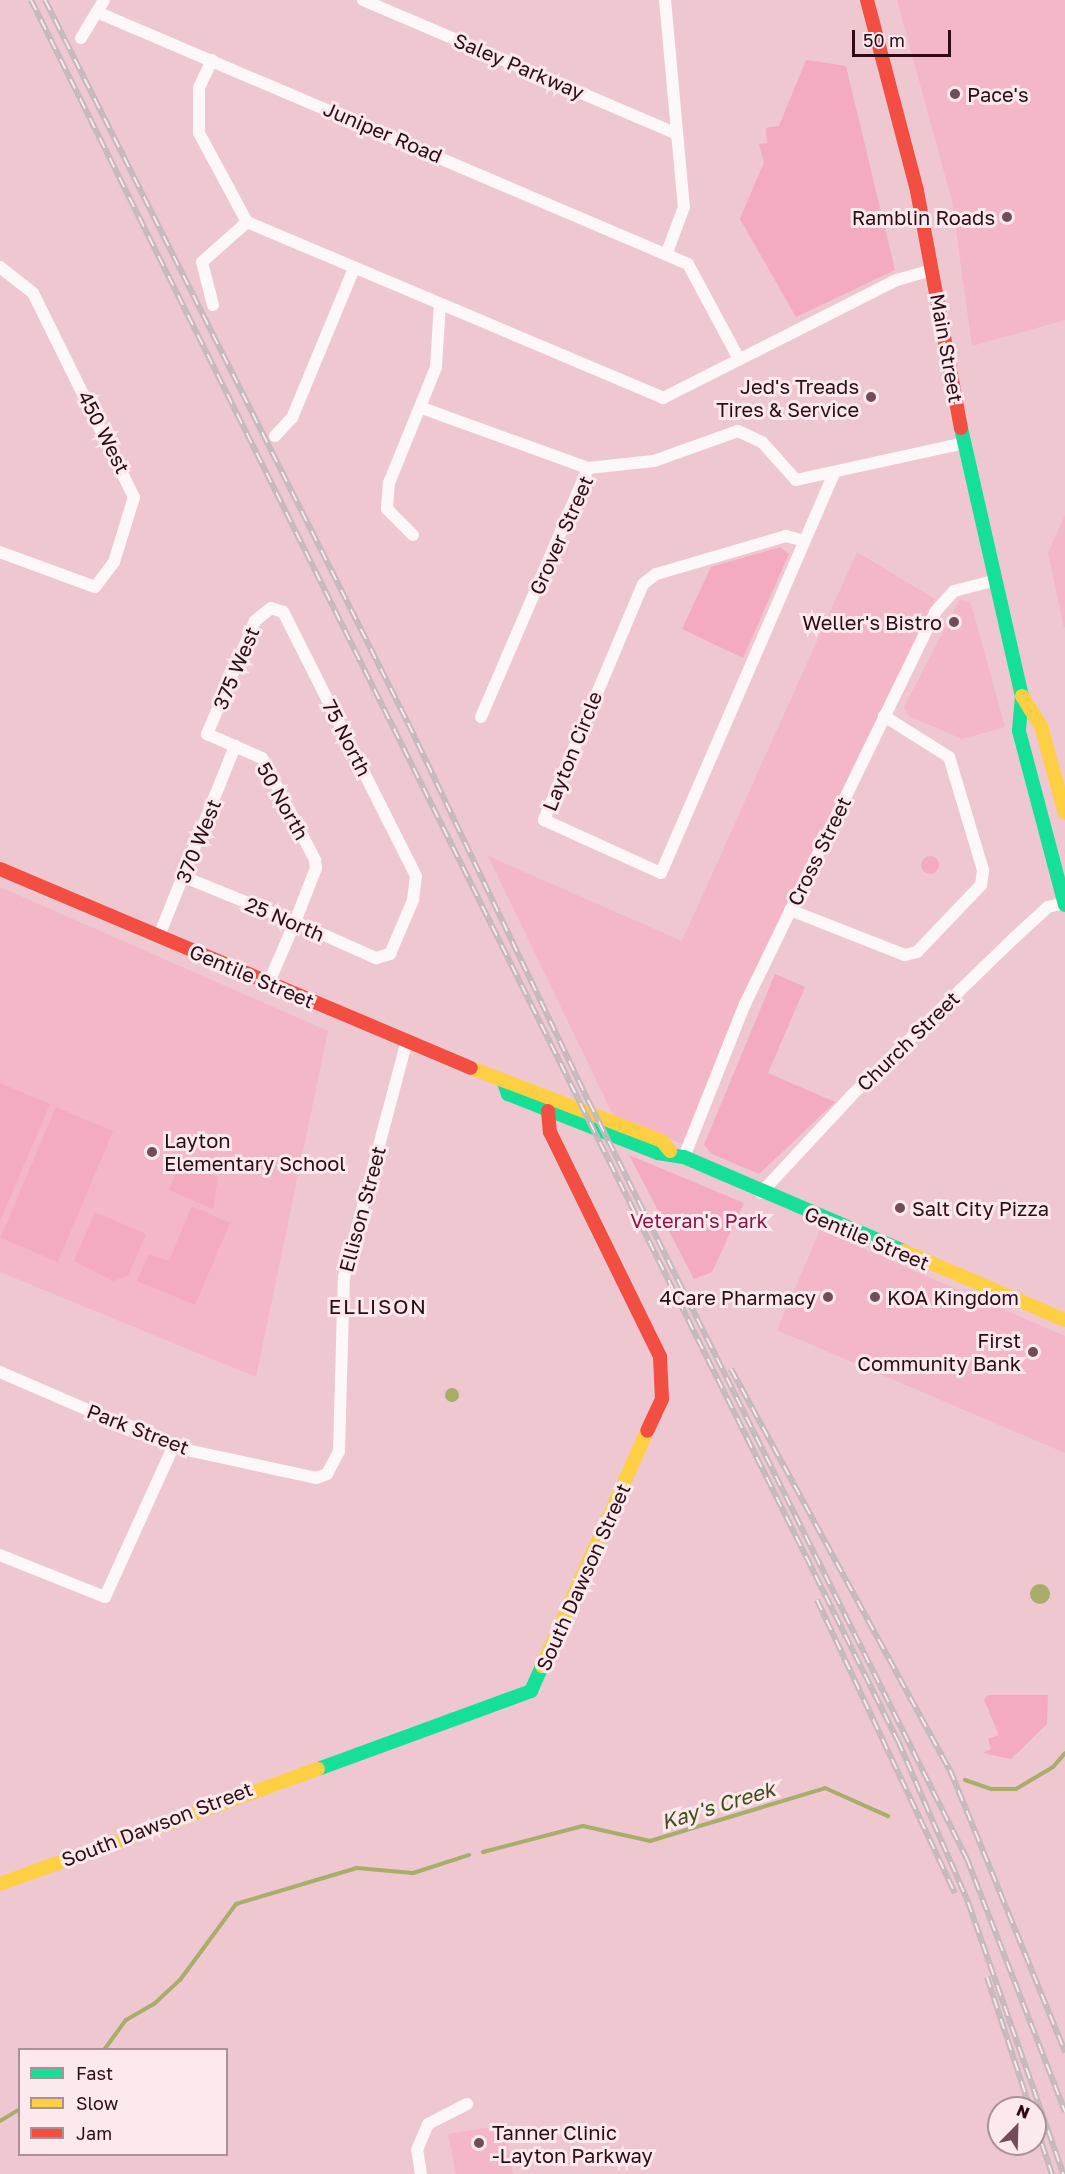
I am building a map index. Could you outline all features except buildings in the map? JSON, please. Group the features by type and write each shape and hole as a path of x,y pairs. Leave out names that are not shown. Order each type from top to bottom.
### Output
{"main road":[{"name":"Main Street","path":"867,0 933,270 964,443 993,581 1022,696 1041,726 1064,807"},
{"name":"Main Street","path":"1022,696 1019,731 1065,903"},
{"name":"Gentile Street","path":"0,869 504,1082 514,1080 662,1141 677,1154 761,1193 1065,1320"},
{"name":"Gentile Street","path":"504,1082 508,1094 548,1111 658,1153 677,1154"},
{"name":"South Dawson Street","path":"0,1884 531,1691 662,1400 665,1378 550,1132 548,1111"}],"street":[{"path":"81,38 99,13 104,0"},
{"name":"Saley Parkway","path":"363,0 675,133"},
{"path":"662,1 684,207 666,255"},
{"name":"Juniper Road","path":"99,13 666,255 694,271 739,359"},
{"path":"212,60 199,88 199,133 247,222 663,398 897,280 933,270"},
{"path":"213,305 202,262 247,222"},
{"name":"450 West","path":"0,267 25,281 134,497 114,562 95,587 0,552"},
{"path":"275,436 292,417 354,268"},
{"path":"413,535 387,509 389,483 422,408 436,367 440,304"},
{"path":"422,408 588,468"},
{"name":"Grover Street","path":"481,717 588,468 654,461 738,431 762,442 796,480 834,474"},
{"path":"834,474 964,443"},
{"name":"Layton Circle","path":"801,540 786,536 656,574 642,585 544,820 661,873 801,540 834,474"},
{"name":"Cross Street","path":"677,1154 790,910 884,716 944,599 956,590 993,581"},
{"name":"375 West","path":"207,734 255,621 271,608"},
{"name":"75 North","path":"271,608 283,612 416,876 413,900 386,957"},
{"path":"790,910 906,955 916,952 981,885 983,870 949,757 884,716"},
{"name":"50 North","path":"207,734 262,758 316,868 295,922"},
{"name":"370 West","path":"159,936 236,746"},
{"name":"25 North","path":"184,877 376,958 386,957"},
{"name":"Church Street","path":"761,1193 851,1096 1014,938 1048,907 1065,903"},
{"path":"269,982 295,922"},
{"name":"Ellison Street","path":"316,1478 327,1474 339,1451 344,1278 407,1041"},
{"name":"Park Street","path":"0,1372 173,1447 316,1478"},
{"path":"0,1555 105,1597 173,1447"},
{"path":"421,2174 417,2150 428,2124 467,2104"}],"shaded area":[{"path":"897,0 1065,0 1065,320 972,346 952,201"},
{"path":"1065,515 1065,627 1064,628 1048,553"},
{"path":"857,552 935,599 682,1144 614,1117 488,856 682,941"},
{"path":"960,599 971,604 1005,727 962,739 909,716 904,707"},
{"name":"Layton Elementary School","path":"0,887 328,1031 256,1377 0,1272"},
{"path":"820,1230 1065,1336 1065,1453 777,1330"},
{"path":"449,1388 455,1388 459,1395 455,1402 449,1402 445,1398 445,1392"},
{"path":"1040,1584 1047,1587 1050,1594 1047,1601 1040,1604 1033,1601 1030,1594 1033,1587"},
{"name":"Tanner Clinic -Layton Parkway","path":"504,2125 513,2174 456,2174 448,2134"}],"green space":[{"path":"806,60 846,66 895,270 796,317 740,219 764,162 759,144 767,143 766,128 779,126"},
{"path":"780,547 789,554 743,658 682,629 711,567"},
{"path":"930,856 936,859 939,865 936,871 930,874 924,871 921,865 924,859"},
{"path":"775,974 805,987 768,1073 835,1102 759,1174 712,1154 704,1145"},
{"path":"0,1083 50,1104 0,1221"},
{"path":"56,1107 113,1131 58,1262 1,1238"},
{"name":"Veteran's Park","path":"629,1155 744,1203 712,1272 694,1279"},
{"path":"181,1162 218,1177 213,1209 169,1190"},
{"path":"192,1206 230,1223 195,1305 137,1281 149,1254 169,1261"},
{"path":"95,1212 146,1234 128,1276 113,1281 74,1261"},
{"path":"988,1695 1048,1695 1047,1724 1011,1759 983,1753 991,1749 988,1739 999,1735 984,1700"}],"waterway":[{"name":"Kay's Creek","path":"965,1780 991,1789 1016,1789 1053,1767 1065,1753"},
{"name":"Kay's Creek","path":"483,1852 583,1826 650,1841 825,1788 888,1816"},
{"name":"Kay's Creek","path":"105,2048 126,2020 154,2004 180,1980 236,1904 357,1868 413,1873 469,1855"},
{"name":"Kay's Creek","path":"0,2121 18,2110"}],"railway":[{"path":"31,0 898,1741 968,1902 1063,2174"},
{"path":"45,0 408,723 589,1102 967,1859 1065,2112"},
{"path":"731,1369 950,1770 1065,2052"},
{"path":"817,1600 955,1893"},
{"path":"987,1977 1026,2096"},
{"path":"1046,2156 1052,2174"}],"traffic: fast":[{"path":"961,428 1022,696 1019,731 1065,905"},
{"path":"504,1082 508,1094 658,1153 684,1157 903,1251"},
{"path":"318,1769 531,1691 542,1666"}],"traffic: slow":[{"path":"1022,696 1041,726 1065,813"},
{"path":"471,1068 662,1141 670,1151"},
{"path":"903,1251 1065,1320"},
{"path":"542,1666 647,1431"},
{"path":"0,1884 318,1769"}],"traffic: jam":[{"path":"867,0 917,191 961,428"},
{"path":"0,869 471,1068"},
{"path":"548,1111 550,1132 660,1357 662,1399 647,1431"}],"place":[{"name":"Pace's","path":"955,94"},
{"name":"Ramblin Roads","path":"1007,217"},
{"name":"Jed's Treads Tires & Service","path":"871,397"},
{"name":"Weller's Bistro","path":"954,622"},
{"name":"Layton Elementary School","path":"152,1152"},
{"name":"Salt City Pizza","path":"900,1208"},
{"name":"4Care Pharmacy","path":"828,1297"},
{"name":"KOA Kingdom","path":"875,1297"},
{"name":"First Community Bank","path":"1033,1352"},
{"name":"Tanner Clinic -Layton Parkway","path":"479,2143"}],"district":[{"name":"ELLISON","path":"378,1306"}]}
